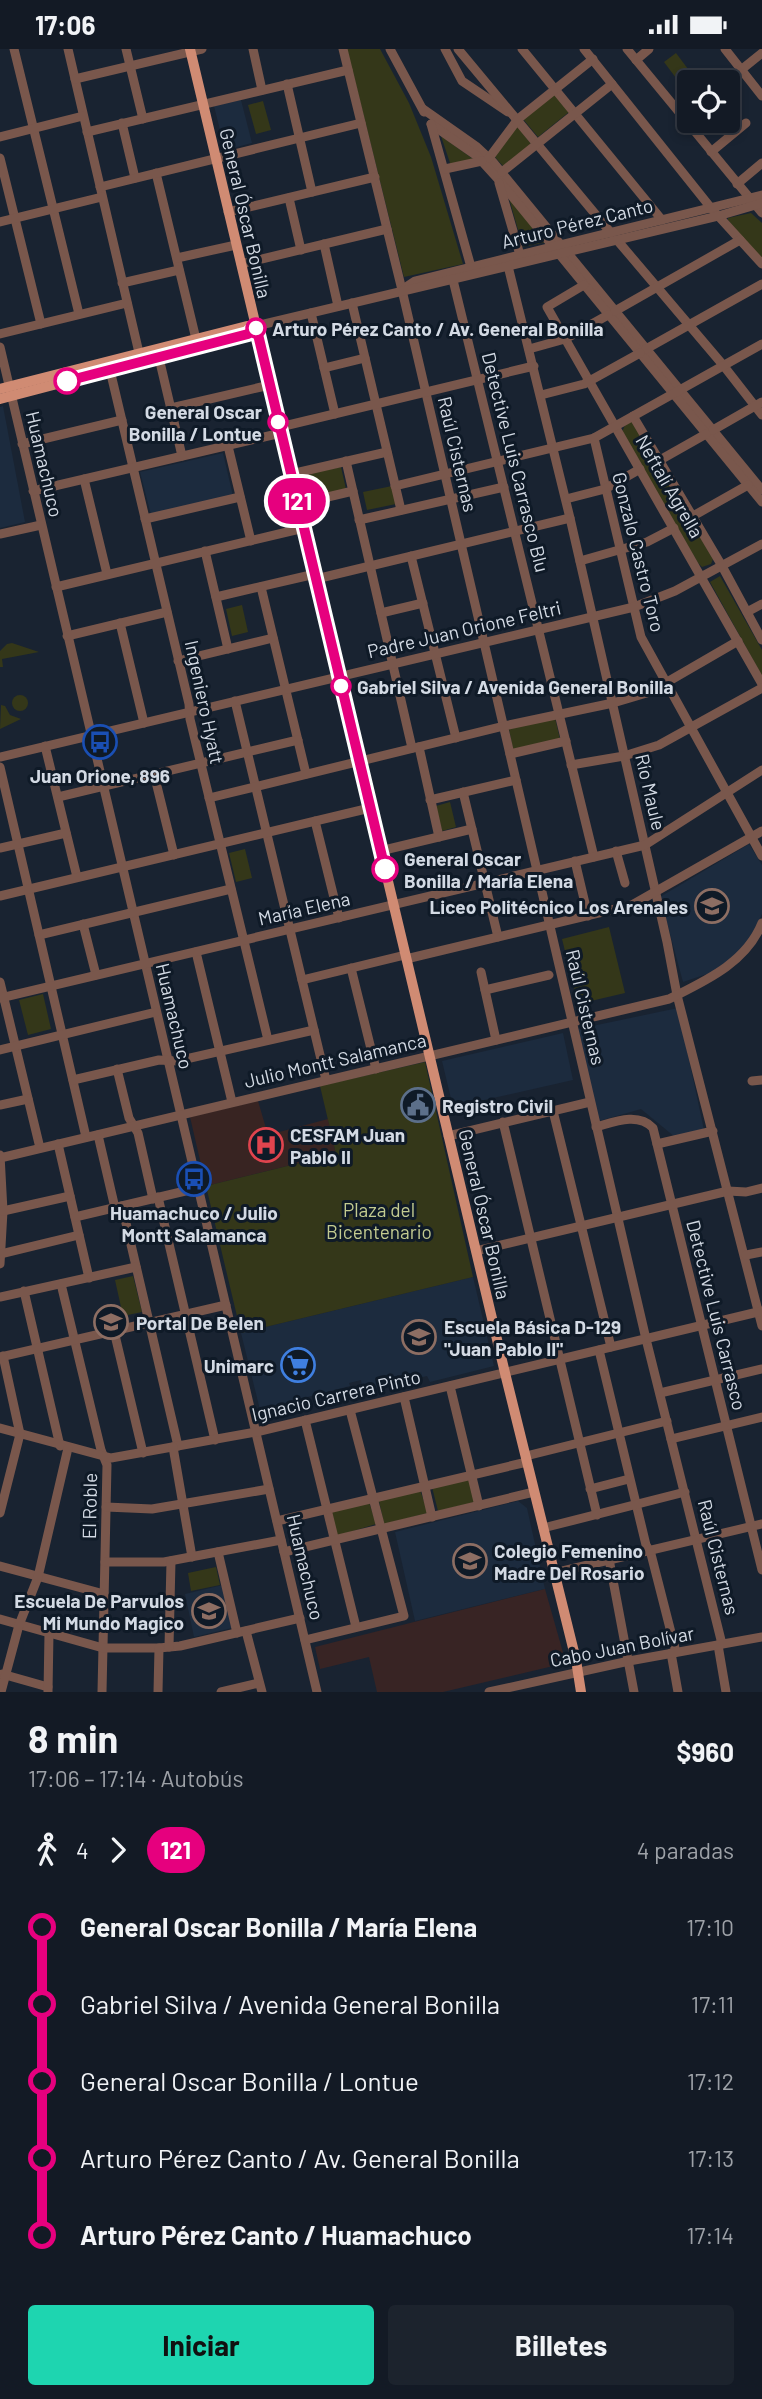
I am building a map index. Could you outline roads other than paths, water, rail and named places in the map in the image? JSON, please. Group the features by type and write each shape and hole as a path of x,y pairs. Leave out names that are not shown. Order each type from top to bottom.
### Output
{"main road":[{"name":"General Óscar Bonilla","path":"194,50 215,159 582,1692"},
{"name":"Arturo Pérez Canto","path":"5,393 110,370 196,339 256,326"},
{"name":"Arturo Pérez Canto","path":"5,393 140,358 159,358 248,334 256,326"}],"street":[{"path":"14,49 79,314"},
{"path":"68,49 140,358"},
{"path":"126,49 143,118"},
{"path":"253,49 262,90"},
{"name":"Raúl Cisternas","path":"342,49 402,290 596,1128 696,1538 720,1644 726,1692"},
{"path":"402,49 391,52 431,124 471,267"},
{"path":"444,49 462,81 518,119"},
{"path":"458,49 614,237 758,404 762,415"},
{"path":"522,49 662,220"},
{"path":"584,49 711,208 762,264"},
{"path":"627,49 677,105"},
{"path":"636,60 649,49"},
{"path":"725,49 762,96"},
{"path":"75,79 194,50"},
{"path":"741,70 762,53"},
{"path":"445,169 485,159 518,119 593,59"},
{"path":"87,132 348,70"},
{"path":"500,175 612,84"},
{"path":"287,85 312,192"},
{"path":"423,109 485,159 500,175 676,392 762,490"},
{"path":"0,137 83,116"},
{"path":"100,187 361,123"},
{"path":"711,152 746,123"},
{"path":"122,124 135,178"},
{"path":"431,124 485,159"},
{"path":"698,133 762,213"},
{"path":"0,158 41,324"},
{"path":"737,184 762,163"},
{"path":"156,173 196,339"},
{"path":"500,175 520,255"},
{"path":"228,212 375,177"},
{"name":"Arturo Pérez Canto","path":"256,326 453,280 614,237 718,216 755,202 762,195"},
{"path":"0,222 102,197"},
{"path":"289,198 301,250"},
{"name":"Arturo Pérez Canto","path":"614,237 662,220 711,208 755,202"},
{"path":"241,264 387,229"},
{"path":"529,349 565,339 740,240"},
{"path":"324,244 338,306"},
{"path":"177,258 236,245"},
{"path":"560,250 584,285 612,313"},
{"name":"Arturo Pérez Canto","path":"402,290 415,281 520,255 560,250"},
{"name":"Río Maule","path":"508,266 566,499 677,995 746,1255 762,1326"},
{"path":"122,283 179,270"},
{"name":"Detective Luis Carrasco Blu","path":"453,280 594,857"},
{"path":"541,395 590,382 762,284"},
{"name":"Neftalí Agrella","path":"584,285 547,307 762,686"},
{"path":"0,334 127,303"},
{"path":"352,303 401,510"},
{"path":"311,313 334,414"},
{"path":"395,486 594,438 762,344"},
{"name":"Huamachuco","path":"0,347 5,393 22,444 317,1692"},
{"path":"159,358 182,456"},
{"path":"324,368 365,358"},
{"path":"33,491 228,446 334,414 534,366"},
{"name":"Ingeniero Hyatt","path":"110,370 200,763 268,1040"},
{"path":"171,408 270,385"},
{"path":"660,460 758,404"},
{"path":"633,416 722,566 762,640"},
{"path":"22,444 122,420"},
{"name":"Gonzalo Castro Toro","path":"594,438 647,651 762,855"},
{"path":"228,446 251,541"},
{"path":"291,474 387,452"},
{"path":"346,461 393,664 439,837"},
{"path":"566,499 605,489 640,469"},
{"path":"84,479 107,574"},
{"path":"755,481 762,502"},
{"path":"693,516 755,481"},
{"path":"359,520 503,487"},
{"path":"298,503 353,491"},
{"path":"145,519 240,497"},
{"path":"216,597 370,566 570,518"},
{"path":"0,534 41,525"},
{"path":"56,587 304,528"},
{"path":"580,561 647,543 674,528"},
{"name":"Padre Juan Orione Feltri","path":"0,757 634,607 675,591 762,544"},
{"path":"205,551 228,649"},
{"path":"411,556 456,738"},
{"path":"261,587 306,774"},
{"path":"381,613 423,603"},
{"path":"747,612 762,604"},
{"path":"67,636 167,613"},
{"path":"120,623 144,723"},
{"path":"178,661 273,638"},
{"path":"209,798 650,692 738,641"},
{"path":"571,765 624,756 659,745 762,686"},
{"path":"236,701 326,1080"},
{"path":"58,797 298,740"},
{"path":"510,754 565,741"},
{"path":"45,746 77,877"},
{"path":"0,767 5,808 18,844 86,1137"},
{"name":"María Elena","path":"2,998 645,845 762,770"},
{"path":"154,774 174,855"},
{"path":"430,800 516,780"},
{"path":"463,792 498,937"},
{"path":"0,895 370,808"},
{"path":"315,821 339,918"},
{"path":"380,851 472,829"},
{"path":"302,980 632,905 762,831"},
{"path":"0,848 66,833"},
{"path":"616,851 625,883"},
{"path":"575,861 588,916"},
{"path":"39,935 231,889"},
{"name":"Julio Montt Salamanca","path":"0,1156 572,1021 646,1006 677,995 730,965 750,947 762,923"},
{"path":"83,924 96,975"},
{"path":"196,951 232,1103"},
{"path":"351,968 376,1069"},
{"path":"481,972 496,1040"},
{"path":"485,990 549,975"},
{"path":"0,982 40,1148"},
{"path":"0,1050 156,1012"},
{"path":"73,1080 159,1060 177,1061 314,1030"},
{"path":"117,1069 129,1118 138,1133 215,1440"},
{"path":"0,1105 28,1099"},
{"path":"448,1136 590,1102"},
{"path":"553,1111 611,1347"},
{"name":"Detective Luis Carrasco","path":"596,1128 623,1120 648,1122 653,1128 762,1570"},
{"path":"503,1122 597,1515"},
{"path":"657,1144 713,1131"},
{"path":"97,1135 136,1267 149,1322 176,1447 192,1557"},
{"path":"58,1144 89,1278"},
{"path":"0,1156 3,1211 0,1263"},
{"path":"75,1217 198,1188"},
{"path":"476,1251 728,1191 746,1192 762,1188"},
{"path":"3,1211 70,1196"},
{"path":"1,1254 79,1235"},
{"path":"746,1255 762,1252"},
{"path":"0,1297 136,1267"},
{"name":"El Roble","path":"61,1284 101,1450 106,1458 102,1692"},
{"path":"1,1692 3,1674 38,1577 64,1447 24,1291"},
{"path":"0,1513 19,1434 1,1357 226,1305"},
{"name":"Ignacio Carrera Pinto","path":"0,1429 106,1458 143,1453 256,1432 760,1312"},
{"path":"114,1331 143,1453"},
{"path":"599,1350 674,1653 678,1692"},
{"path":"660,1393 762,1369"},
{"path":"450,1386 479,1506"},
{"path":"404,1397 432,1517"},
{"path":"305,1640 404,1616 350,1409"},
{"path":"671,1439 762,1417"},
{"path":"305,1420 356,1627"},
{"path":"277,1521 471,1475 667,1421"},
{"path":"590,1489 629,1479"},
{"path":"106,1507 143,1510 269,1489"},
{"path":"284,1552 534,1492"},
{"path":"543,1528 685,1492"},
{"path":"554,1573 762,1524"},
{"path":"105,1562 171,1561 281,1539"},
{"path":"218,1552 260,1687 221,1692"},
{"path":"609,1559 634,1692"},
{"path":"158,1692 171,1561"},
{"path":"0,1566 104,1594"},
{"path":"0,1619 103,1648 164,1647 300,1618"},
{"path":"3,1674 48,1689 50,1633"},
{"name":"Cabo Juan Bolívar","path":"489,1692 578,1671 762,1637"},
{"path":"533,1682 535,1692"}],"place":[{"name":"Arturo Pérez Canto / Av. General Bonilla","path":"256,328"},
{"name":"General Oscar Bonilla / Lontue","path":"278,422"},
{"name":"Gabriel Silva / Avenida General Bonilla","path":"341,686"},
{"name":"Juan Orione, 896","path":"100,742"},
{"name":"General Oscar Bonilla / María Elena","path":"385,869"},
{"name":"Liceo Politécnico Los Arenales","path":"712,906"},
{"name":"Registro Civil","path":"418,1105"},
{"name":"CESFAM Juan Pablo II","path":"266,1145"},
{"name":"Huamachuco / Julio Montt Salamanca","path":"194,1179"},
{"name":"Portal De Belen","path":"111,1322"},
{"name":"Escuela Básica D-129 \"Juan Pablo II\"","path":"419,1337"},
{"name":"Unimarc","path":"298,1365"},
{"name":"Colegio Femenino Madre Del Rosario","path":"470,1561"},
{"name":"Escuela De Parvulos Mi Mundo Magico","path":"209,1611"}],"park label":[{"name":"Plaza del Bicentenario","path":"379,1220"}]}
